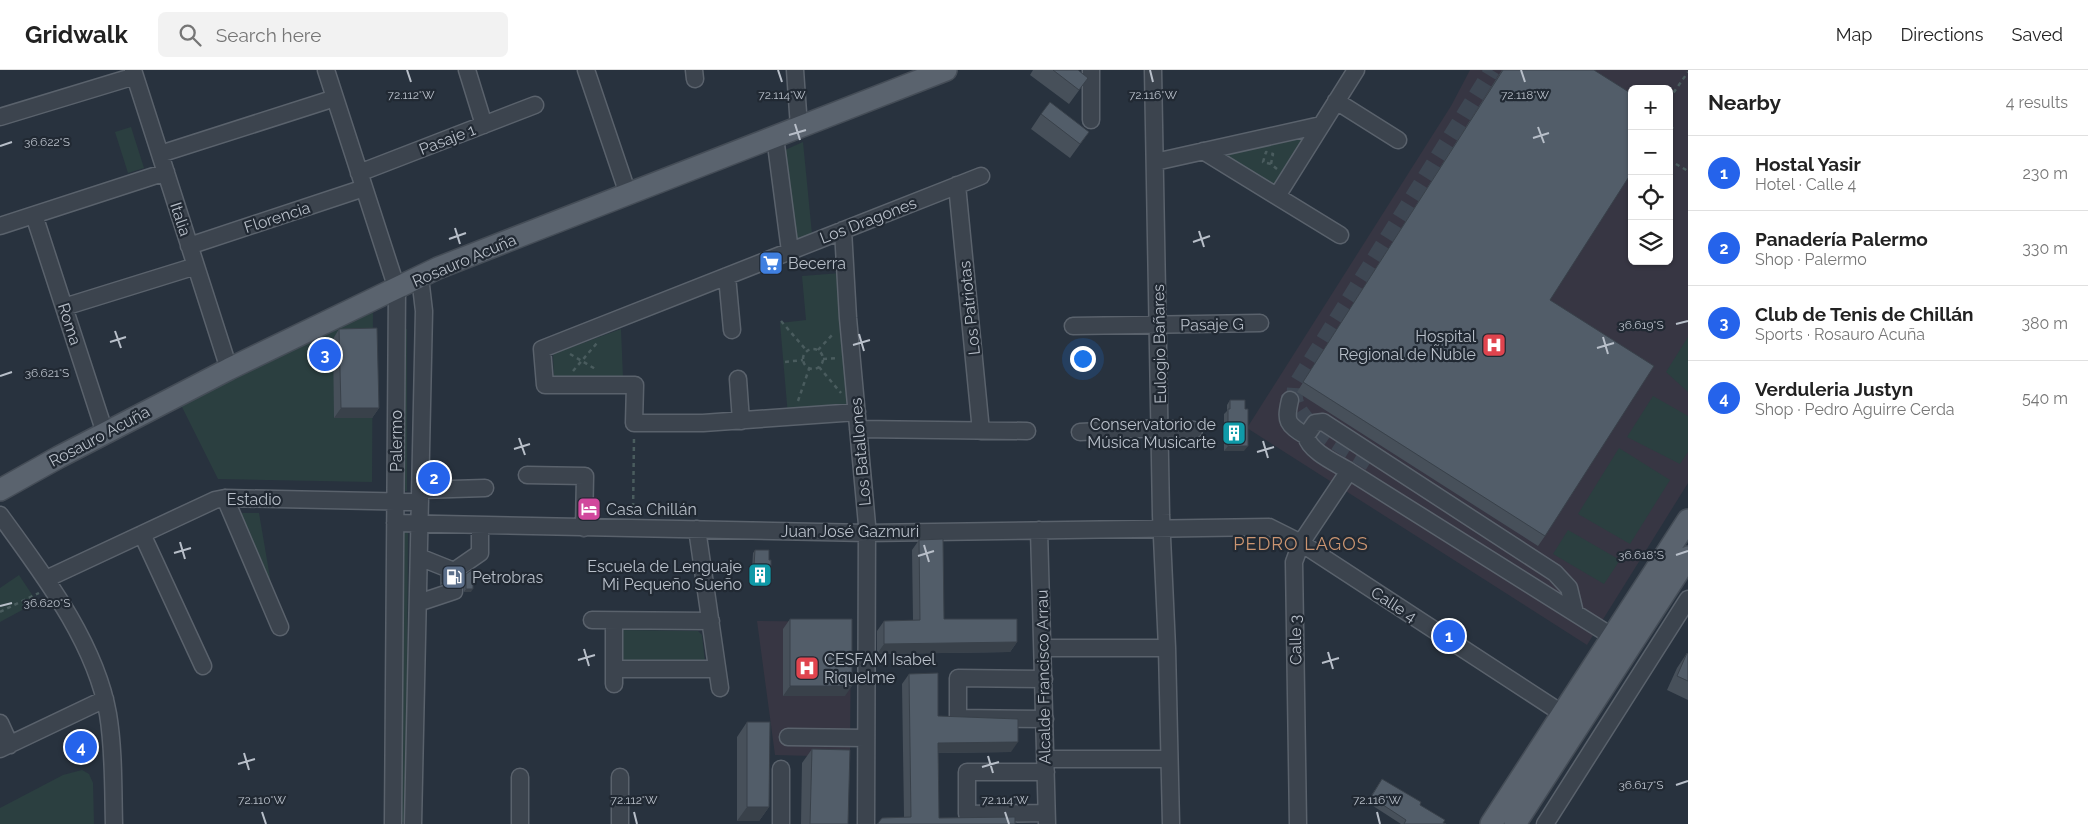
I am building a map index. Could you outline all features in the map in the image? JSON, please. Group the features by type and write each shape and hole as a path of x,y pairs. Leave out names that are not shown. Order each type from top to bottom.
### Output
{"main road":[{"name":"Rosauro Acuña","path":"0,490 106,432 229,369 420,277 946,70"},
{"path":"1515,824 1621,642 1688,520"},
{"path":"1491,824 1563,714 1688,557"}],"street":[{"name":"Palermo","path":"326,70 397,289 393,824"},
{"path":"467,70 484,125"},
{"path":"586,70 628,194"},
{"path":"795,70 800,127"},
{"path":"1091,70 1091,120"},
{"name":"Eulogio Bañares","path":"1153,70 1159,325 1159,428 1171,824"},
{"path":"1277,196 1356,70"},
{"path":"0,117 134,73"},
{"name":"Italia","path":"134,73 229,369"},
{"path":"160,154 335,98"},
{"path":"1336,101 1398,140"},
{"name":"Pasaje 1","path":"362,180 484,125 535,106"},
{"path":"1155,162 1321,125"},
{"path":"775,137 790,251"},
{"path":"1204,150 1340,235"},
{"path":"0,226 166,172"},
{"name":"Los Dragones","path":"547,346 982,176"},
{"name":"Florencia","path":"189,246 362,180"},
{"name":"Los Patriotas","path":"957,185 981,431"},
{"name":"Roma","path":"34,215 106,432"},
{"name":"Los Batallones","path":"843,230 848,318 867,533 866,824"},
{"path":"64,307 196,266"},
{"path":"728,276 732,330"},
{"name":"Palermo","path":"413,824 424,311 420,277"},
{"name":"Pasaje G","path":"1073,326 1260,323"},
{"path":"547,346 546,385 635,384 634,423 703,424 793,417 981,431 1027,431"},
{"path":"738,378 741,421"},
{"path":"1290,400 1286,415 1290,426 1306,436 1307,441 1316,449 1621,642"},
{"path":"1306,436 1315,422 1324,422 1555,573 1569,588 1575,613"},
{"path":"1080,432 1159,428 1194,430"},
{"path":"1370,464 1420,497 1428,505 1431,522"},
{"name":"Calle 3","path":"1298,824 1294,570 1301,543 1350,471"},
{"path":"527,475 585,476 584,528"},
{"name":"Palermo","path":"420,496 485,488"},
{"name":"Estadio","path":"44,585 142,534 214,500 225,498 395,501 420,496"},
{"path":"225,498 280,627"},
{"path":"0,515 44,585 74,625 105,699 110,727 114,824"},
{"name":"Juan José Gazmuri","path":"395,524 867,533 1270,527 1301,543"},
{"path":"454,571 480,554 480,526"},
{"path":"697,529 720,688"},
{"name":"Alcalde Francisco Arrau","path":"1039,530 1044,648 1046,819"},
{"path":"142,534 203,666"},
{"path":"1492,542 1534,572 1537,578 1535,588"},
{"name":"Calle 4","path":"1301,543 1563,714"},
{"path":"419,557 454,571"},
{"path":"418,603 454,591 454,571"},
{"path":"1545,824 1688,599"},
{"path":"592,620 711,621"},
{"path":"614,620 614,677 717,669"},
{"path":"1044,648 1167,648"},
{"path":"1044,679 958,678 958,718 1045,718"},
{"path":"0,722 5,747 105,699"},
{"path":"788,736 866,738"},
{"path":"1046,819 967,814 967,772 1046,765 1169,759"},
{"path":"781,770 781,824"},
{"path":"520,777 520,824"},
{"path":"620,777 620,824"}],"path":[{"path":"1673,93 1688,72"},
{"path":"1266,152 1273,154 1270,164 1264,162 1266,152"},
{"path":"1673,163 1688,172"},
{"path":"818,350 848,318"},
{"path":"782,321 807,351"},
{"path":"560,385 582,362 599,340"},
{"path":"547,346 598,371"},
{"path":"803,360 807,351 812,349 818,350 824,359 820,367"},
{"path":"785,362 803,360"},
{"path":"803,360 810,368"},
{"path":"820,367 858,421"},
{"path":"810,368 820,367"},
{"path":"793,417 810,368"},
{"path":"633,529 634,423"},
{"path":"0,612 44,585"}],"shaded area":[{"name":"Hospital Regional de Ñuble","path":"1470,70 1688,70 1688,483 1587,645 1247,428 1451,106"},
{"name":"CESFAM Isabel Riquelme","path":"757,621 851,622 850,757 775,755"}],"green space":[{"path":"131,127 144,168 128,173 115,132"},
{"path":"1312,133 1277,189 1216,152"},
{"path":"803,142 812,234 795,241 785,150"},
{"path":"841,273 852,410 788,416 780,323 806,320 802,276"},
{"path":"373,307 372,482 218,479 180,403"},
{"path":"396,329 407,329 407,491 396,491"},
{"path":"621,329 623,378 554,381 553,354"},
{"path":"1688,337 1688,392 1666,372"},
{"path":"1653,396 1688,416 1688,452 1680,464 1627,437"},
{"path":"1619,448 1670,480 1630,544 1578,514"},
{"path":"234,513 259,513 275,607"},
{"path":"1568,530 1620,560 1604,584 1553,554"},
{"path":"397,532 408,532 406,822 394,822"},
{"path":"19,575 37,602 0,622 0,588"},
{"path":"621,630 698,631 702,635 705,662 621,664"},
{"path":"82,770 89,774 93,783 94,824 0,824 0,808 63,775"}],"building":[{"path":"1053,70 1078,70 1088,78 1079,90"},
{"path":"1503,70 1594,70 1628,91 1628,178 1550,300 1654,366 1545,536 1303,382"},
{"path":"1050,102 1089,132 1080,144 1041,114"},
{"path":"377,328 379,408 341,408 339,329"},
{"name":"Conservatorio de Música Musicarte","path":"1230,400 1245,400 1245,409 1248,409 1248,446 1228,446 1228,409 1230,409"},
{"path":"432,467 443,468 443,477 432,477"},
{"path":"943,539 944,619 1017,619 1017,642 884,644 884,621 920,620 919,540"},
{"name":"Escuela de Lenguaje Mi Pequeño Sueño","path":"755,550 769,550 771,582 753,582"},
{"path":"473,569 473,589 466,589 466,574"},
{"path":"442,574 446,575 446,581 442,582"},
{"path":"790,619 852,619 852,686 790,686"},
{"path":"1688,654 1688,681 1677,676"},
{"path":"938,673 938,716 1018,719 1018,742 938,743 939,818 1015,817 1015,824 878,824 882,818 911,817 909,674"},
{"path":"747,722 770,722 769,807 747,807"},
{"path":"812,749 850,750 848,824 810,824"},
{"path":"1382,779 1421,802 1420,805 1445,820 1443,823 1446,824 1404,824 1406,820 1371,797"}],"tunnel":[{"path":"1370,463 1326,436 1305,418 1298,408 1295,398 1295,386 1492,70"}],"place":[{"name":"Becerra","path":"771,263"},
{"name":"Hospital Regional de Ñuble","path":"1494,345"},
{"name":"Club de Tenis de Chillán","path":"325,355"},
{"name":"Conservatorio de Música Musicarte","path":"1234,433"},
{"name":"Panadería Palermo","path":"434,478"},
{"name":"Casa Chillán","path":"589,509"},
{"name":"Escuela de Lenguaje Mi Pequeño Sueño","path":"760,575"},
{"name":"Petrobras","path":"454,577"},
{"name":"Hostal Yasir","path":"1449,636"},
{"name":"CESFAM Isabel Riquelme","path":"807,668"},
{"name":"Verduleria Justyn","path":"81,747"}],"district":[{"name":"PEDRO LAGOS","path":"1301,544"}]}
